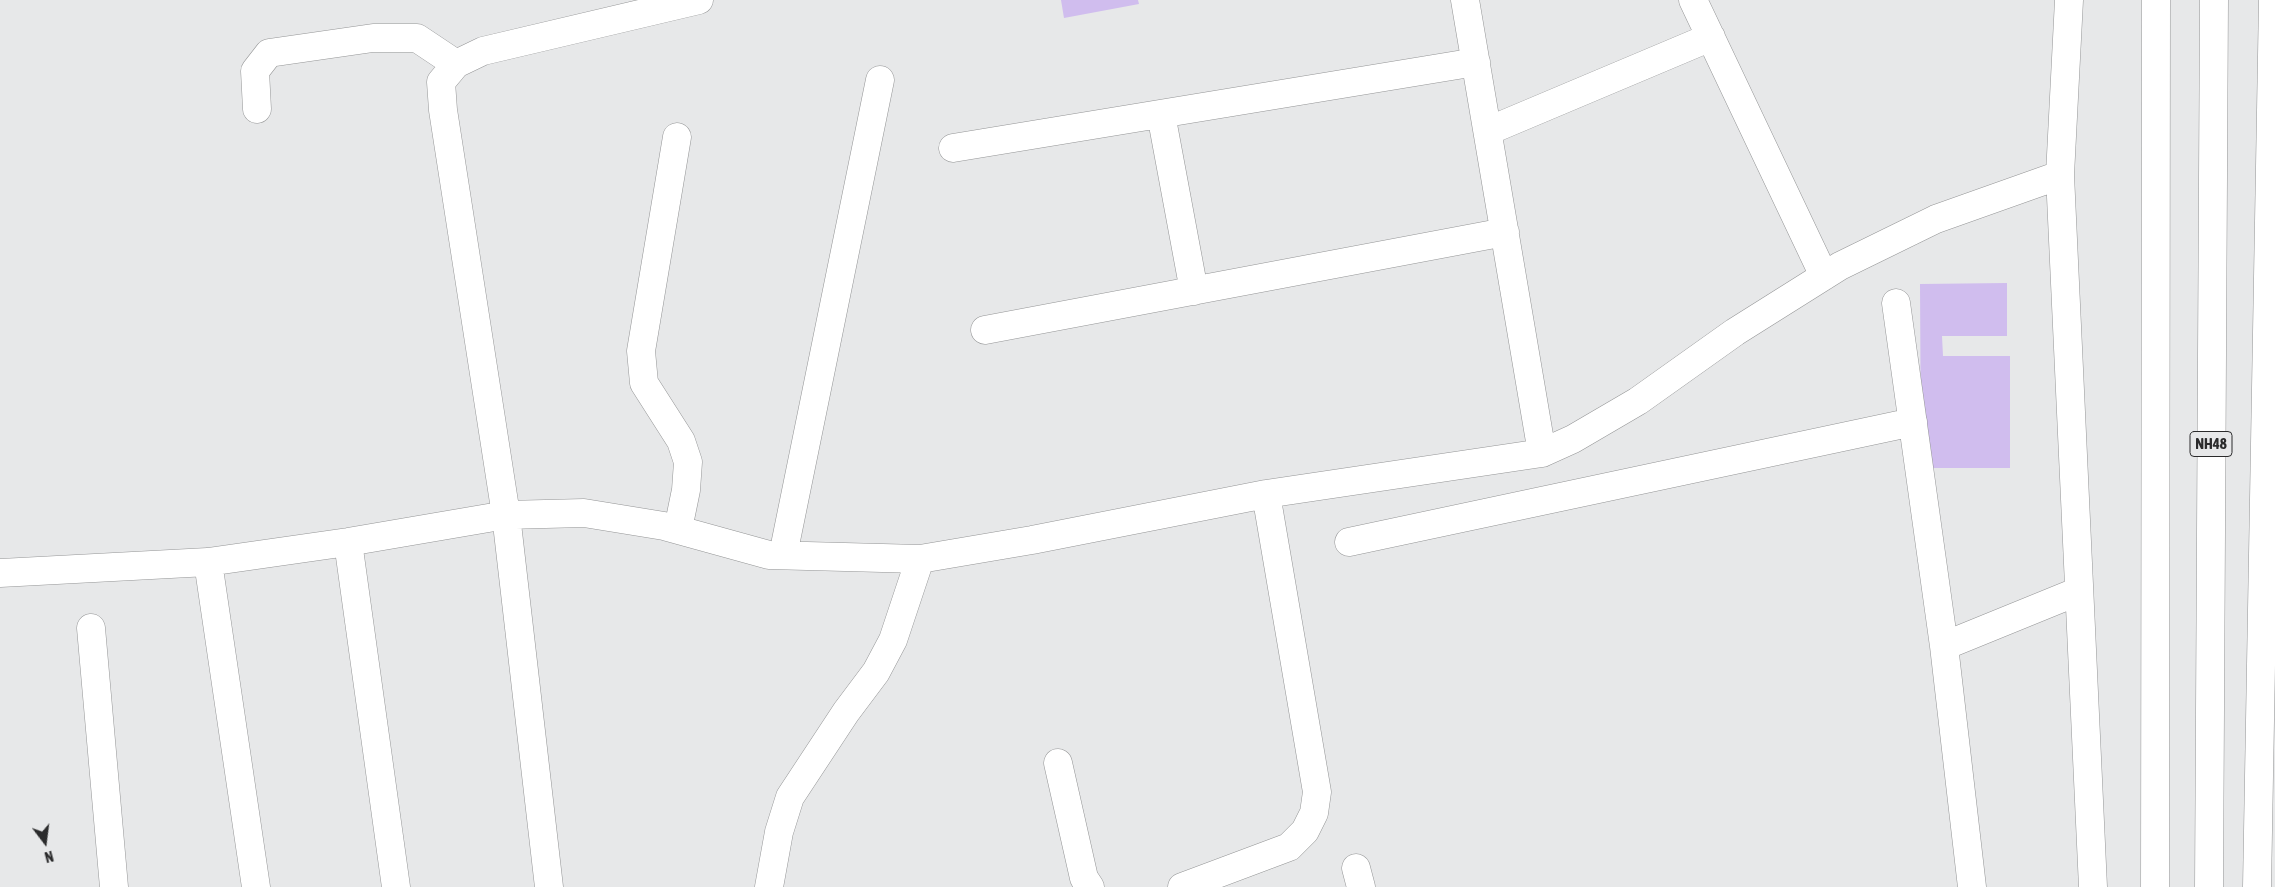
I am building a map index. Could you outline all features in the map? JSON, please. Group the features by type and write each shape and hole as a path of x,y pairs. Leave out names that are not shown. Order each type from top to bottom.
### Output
{"main road":[{"path":"550,887 506,515 443,110 441,82 456,64 483,51 699,0"},
{"path":"1465,0 1542,452"},
{"path":"1693,0 1824,276"},
{"path":"2069,0 2060,175 2093,887"},
{"path":"2155,887 2156,0"},
{"name":"NH48","path":"2208,887 2214,0"},
{"path":"2257,887 2271,353 2273,0"},
{"path":"1488,131 1711,37"},
{"path":"257,109 255,71 269,53 373,38 417,38 456,64"},
{"path":"953,148 1476,62"},
{"path":"783,555 880,80"},
{"path":"1161,114 1194,291"},
{"path":"678,137 641,351 644,383 681,440 688,462 686,490 678,529"},
{"path":"0,573 208,562 348,542 506,515 584,514 678,529 769,555 920,559 1032,540 1266,494 1542,452 1573,439 1638,401 1735,332 1840,266 1936,219 2060,175"},
{"path":"985,330 1505,232"},
{"path":"1896,303 1944,646 1972,887"},
{"path":"1349,542 1913,422"},
{"path":"1182,887 1289,846 1305,831 1314,813 1317,792 1266,494"},
{"path":"348,542 396,887"},
{"path":"769,887 779,832 790,797 846,712 876,672 893,640 920,559"},
{"path":"208,562 256,887"},
{"path":"1944,646 2079,591"},
{"path":"91,628 114,887"},
{"path":"1058,763 1084,878 1090,887"}],"building":[{"path":"1061,0 1138,0 1139,4 1064,18"},
{"path":"2007,283 2007,336 1942,336 1943,356 2010,356 2010,468 1921,468 1920,284"}]}
